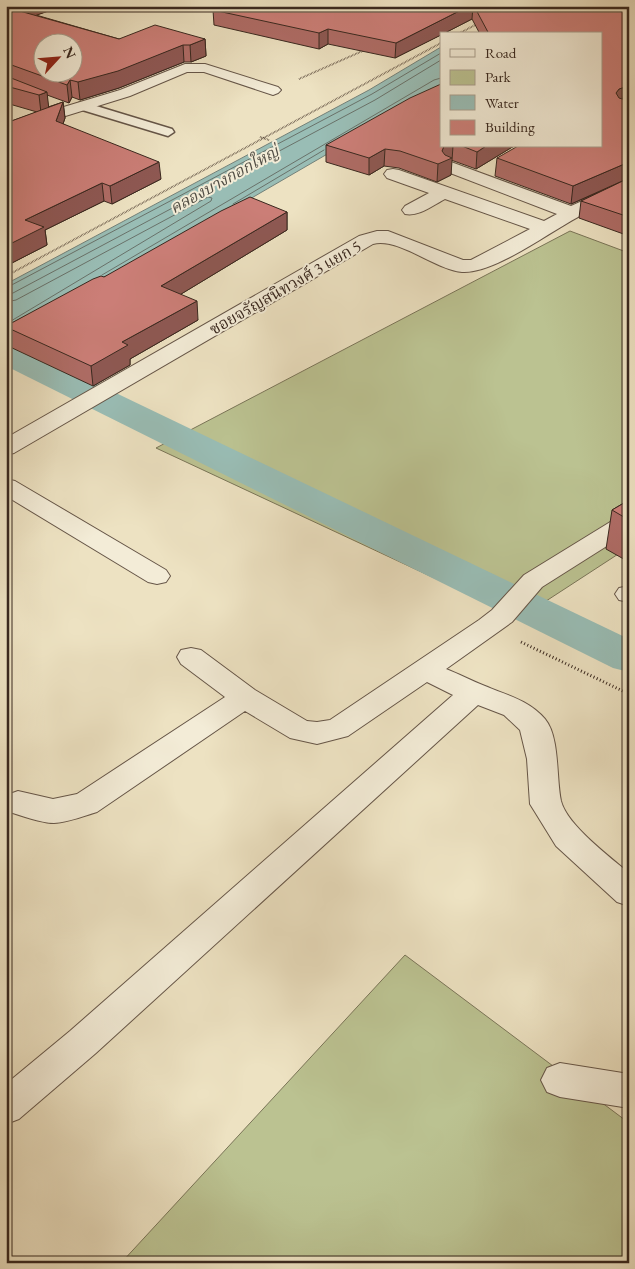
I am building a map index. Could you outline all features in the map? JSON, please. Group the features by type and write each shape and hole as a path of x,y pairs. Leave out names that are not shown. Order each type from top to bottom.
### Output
{"street":[{"path":"6,134 76,108 124,93 185,68 205,68 273,90"},
{"path":"51,103 76,108"},
{"path":"451,166 486,173 572,213"},
{"path":"393,174 545,228"},
{"name":"ซอยจรัญสนิทวงศ์ 3 แยก 5","path":"6,448 106,392 366,240 377,237 388,238 460,266 473,266 485,262 572,213 624,191"},
{"path":"411,210 444,192"},
{"path":"6,486 157,576"},
{"path":"191,657 245,697 300,731 317,734 338,729 495,621 533,581 629,521"},
{"path":"425,670 474,693 514,708 534,726 542,760 546,804 567,837 629,893"},
{"path":"6,1107 83,1042 474,693"},
{"path":"18,803 53,811 86,804 245,697"},
{"path":"560,1080 629,1091"}],"lane":[{"path":"76,108 168,132"}],"path":[{"path":"462,32 479,22"},
{"path":"6,276 440,44"},
{"path":"273,90 369,48"},
{"path":"260,137 269,140"},
{"path":"495,621 629,694"}],"green space":[{"path":"570,231 629,253 629,547 520,618 156,448"},
{"path":"405,955 629,1123 629,1263 121,1263"}],"water":[{"name":"คลองบางกอกใหญ่","path":"440,48 440,89 255,196 6,345 6,284 369,90"}],"building":[{"path":"6,6 13,6 9,8 119,39 155,25 205,39 190,45 183,45 118,71 82,81 82,32 32,32 32,72 6,63"},
{"path":"221,6 469,6 396,43 328,29 319,33 213,10"},
{"path":"474,6 629,6 629,88 619,89 616,93 619,98 629,101 629,162 573,186 497,158 514,148 602,148 602,32 488,32"},
{"path":"6,76 47,92 39,95 6,86"},
{"path":"440,84 440,148 443,148 442,151 445,155 452,158 438,164 400,151 385,149 369,158 326,145 410,98"},
{"path":"63,102 56,121 159,162 110,186 102,183 25,220 44,227 6,246 6,123"},
{"path":"467,148 483,148 477,152"},
{"path":"629,178 629,217 581,201"},
{"path":"250,197 287,212 161,286 197,301 122,342 128,345 91,366 6,327 93,279 101,276 104,277 221,211"},
{"path":"629,500 629,520 612,510"}],"waterway":[{"path":"6,353 629,657"}]}
